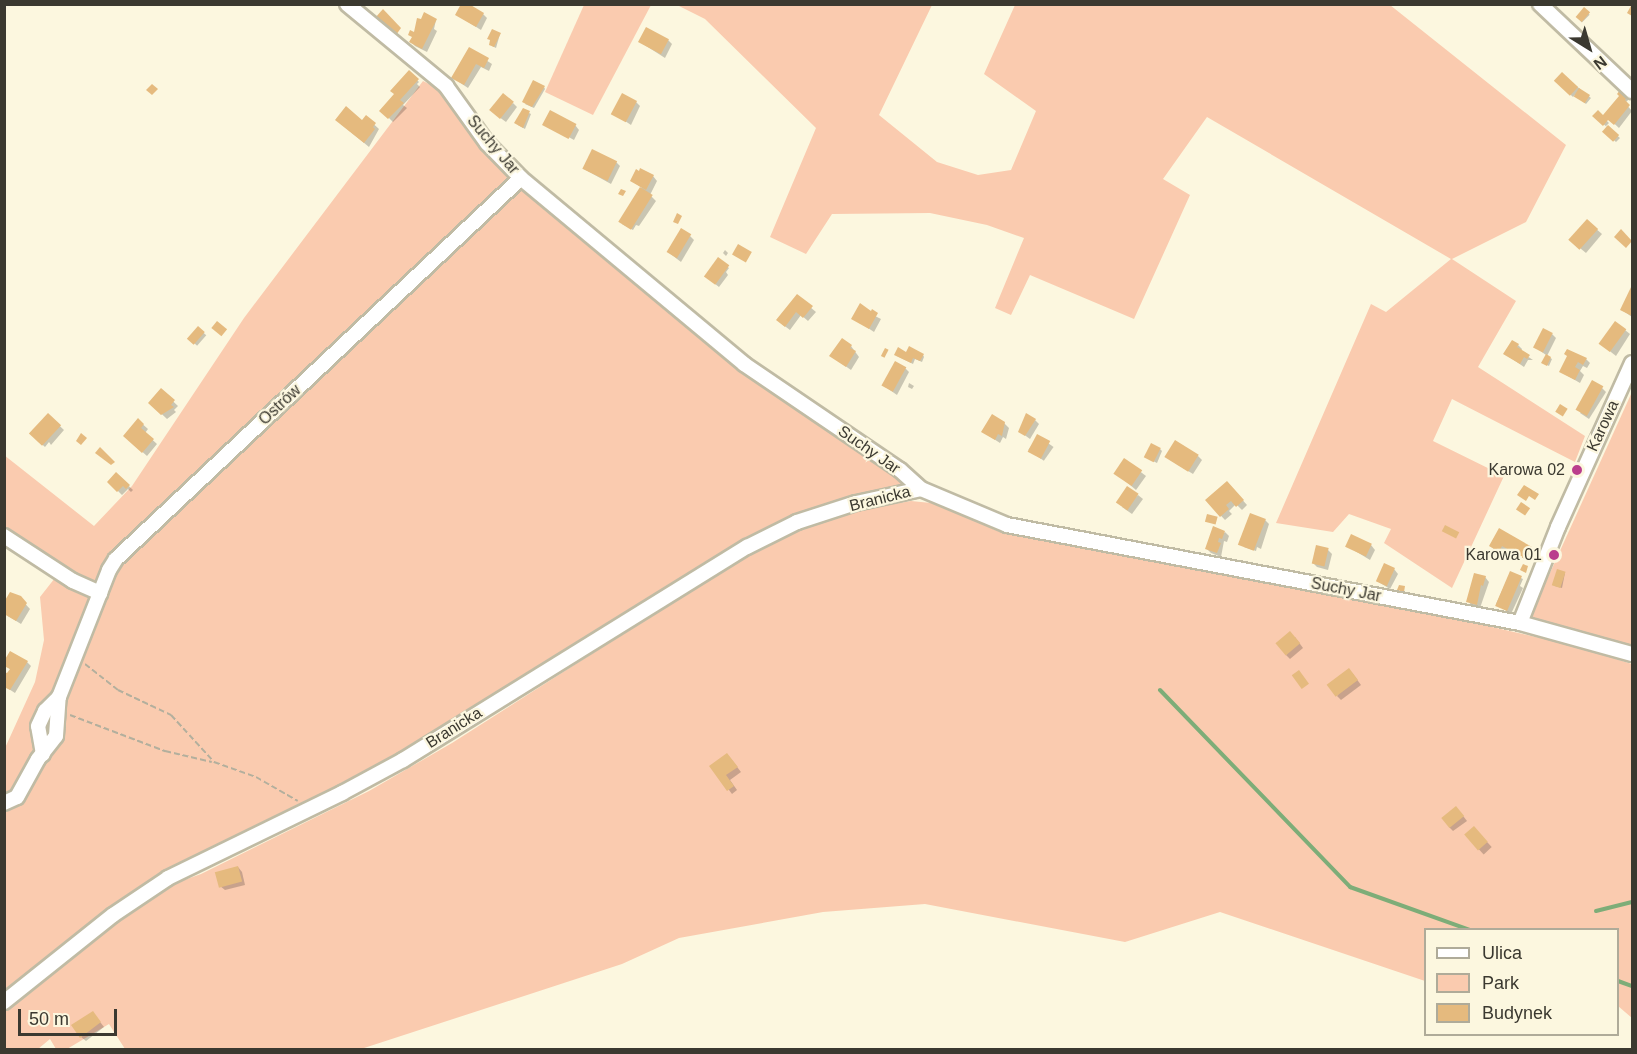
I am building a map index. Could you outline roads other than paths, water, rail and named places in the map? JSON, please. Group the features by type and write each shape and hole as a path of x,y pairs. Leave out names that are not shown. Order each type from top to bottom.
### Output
{"street":[{"name":"Suchy Jar","path":"347,4 446,86 488,143 521,178 744,364 900,470 921,489 1007,525 1520,623 1632,654"},
{"path":"1540,4 1632,91"},
{"name":"Ostrów","path":"4,802 17,797 56,736 59,697 100,593 116,559 521,178"},
{"name":"Karowa","path":"1520,623 1558,527 1632,363"},
{"name":"Branicka","path":"4,1002 168,878 403,760 747,547 797,522 856,503 921,489"},
{"path":"4,536 73,581 100,593"},
{"name":"Ostrów","path":"43,754 38,726 45,711 59,697"}],"waterway":[{"path":"1160,690 1350,887 1464,928"},
{"path":"1596,911 1632,902"},
{"path":"1619,981 1632,986"}],"place":[{"name":"Karowa 02","path":"1577,470"},
{"name":"Karowa 01","path":"1554,555"}]}
